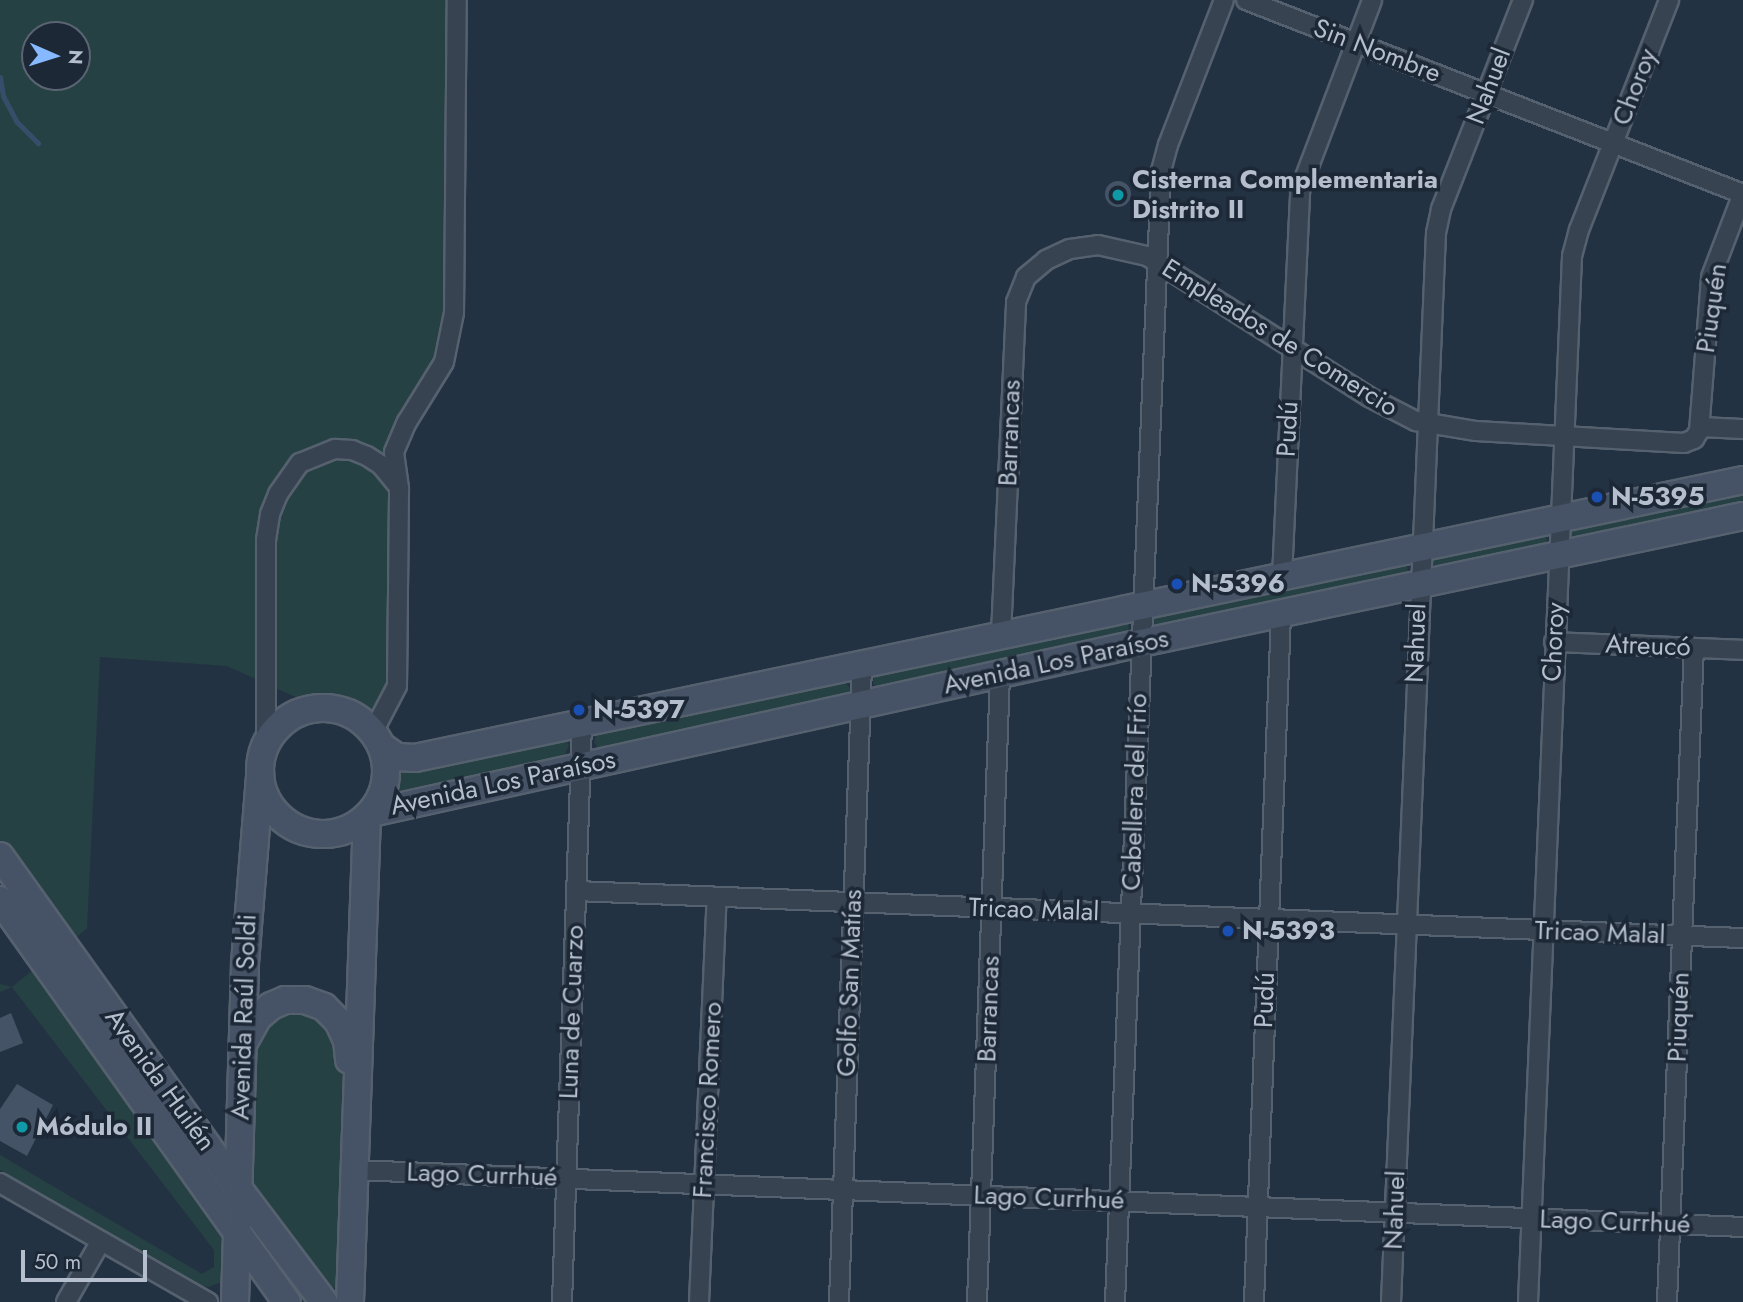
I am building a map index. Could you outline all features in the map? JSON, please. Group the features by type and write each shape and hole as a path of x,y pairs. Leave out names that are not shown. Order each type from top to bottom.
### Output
{"main road":[{"name":"Avenida Los Paraísos","path":"1743,480 410,759 397,757 344,711 314,709 285,720 266,745 260,775 269,803 281,818 297,829 315,834 335,834 369,816 580,766 1141,643 1743,516"},
{"name":"Avenida Los Paraísos","path":"369,816 386,783 387,768 377,739"},
{"name":"Avenida Raúl Soldi","path":"235,1302 247,926 260,775"},
{"path":"350,1302 369,816"},
{"name":"Avenida Huilén","path":"0,856 238,1188 324,1302"},
{"name":"Avenida Huilén","path":"0,900 287,1302"},
{"path":"243,1044 258,1017 278,1002 299,999 324,1007 338,1021 347,1040 348,1079 356,1117"},
{"path":"200,1135 210,1141 226,1139 237,1127 240,1112"}],"street":[{"path":"377,739 397,686 399,488 394,452 407,422 444,362 454,313 457,0"},
{"name":"Cabellera del Frío","path":"1115,1302 1157,261 1165,154 1224,0"},
{"name":"Sin Nombre","path":"1246,0 1743,194"},
{"name":"Pudú","path":"1282,577 1300,190 1372,0"},
{"name":"Nahuel","path":"1391,1302 1420,548 1437,225 1523,0"},
{"name":"Choroy","path":"1528,1302 1572,256 1669,0"},
{"name":"Piuquén","path":"1700,427 1711,277 1743,194"},
{"name":"Empleados de Comercio","path":"1015,315 1020,289 1026,277 1057,253 1098,245 1124,248 1157,261 1392,411 1427,424 1464,430 1684,443 1696,437 1700,427"},
{"name":"Barrancas","path":"1002,635 1015,315"},
{"path":"1700,427 1743,429"},
{"path":"266,745 266,540 270,514 278,494 300,463 335,449 352,450 367,456 381,465 399,488"},
{"name":"Pudú","path":"1254,1302 1281,614"},
{"name":"Atreucó","path":"1554,642 1743,650"},
{"name":"Piuquén","path":"1667,1302 1694,648"},
{"name":"Golfo San Matías","path":"839,1302 862,664"},
{"name":"Barrancas","path":"977,1302 1000,674"},
{"name":"Luna de Cuarzo","path":"562,1302 582,723"},
{"name":"Tricao Malal","path":"576,891 1743,939"},
{"name":"Francisco Romero","path":"699,1302 717,897"},
{"name":"Lago Currhué","path":"355,1170 1743,1227"},
{"path":"0,1183 208,1302"},
{"path":"66,1302 101,1241"}],"green space":[{"path":"0,0 457,0 450,340 400,437 397,686 373,732 227,666 100,657 87,928 72,941 0,841"},
{"path":"1743,492 1743,505 1572,539 1569,534 1574,528"},
{"path":"1543,535 1547,539 1545,545 1439,567 1432,563 1433,557"},
{"path":"1406,563 1408,570 1403,574 1167,628 1157,627 1153,621 1154,615"},
{"path":"1128,621 1129,633 876,688 873,683 875,673"},
{"path":"843,680 850,688 849,694 600,751 594,742 597,732"},
{"path":"564,738 569,745 564,756 394,792 394,766"},
{"path":"39,965 226,1236 224,1277 219,1283 208,1287 196,1284 0,1170 0,1155 202,1274 214,1267 214,1250 12,987"},
{"path":"0,984 12,987 0,992"},
{"path":"319,1009 344,1055 343,1082 348,1105 339,1285 331,1289 250,1187 253,1037 270,1011"}],"building":[{"name":"Cisterna Complementaria Distrito II","path":"1118,181 1127,185 1131,194 1127,203 1118,207 1109,203 1105,194 1109,185"},
{"path":"11,1013 23,1043 0,1052 0,1018"},
{"name":"Módulo II","path":"17,1084 53,1105 27,1156 0,1141 0,1109"}],"waterway":[{"path":"0,77 3,96 17,122 38,143"}],"place":[{"name":"Cisterna Complementaria Distrito II","path":"1118,195"},
{"name":"N-5395","path":"1597,497"},
{"name":"N-5396","path":"1177,584"},
{"name":"N-5397","path":"579,710"},
{"name":"N-5393","path":"1228,931"},
{"name":"Módulo II","path":"22,1127"}]}
